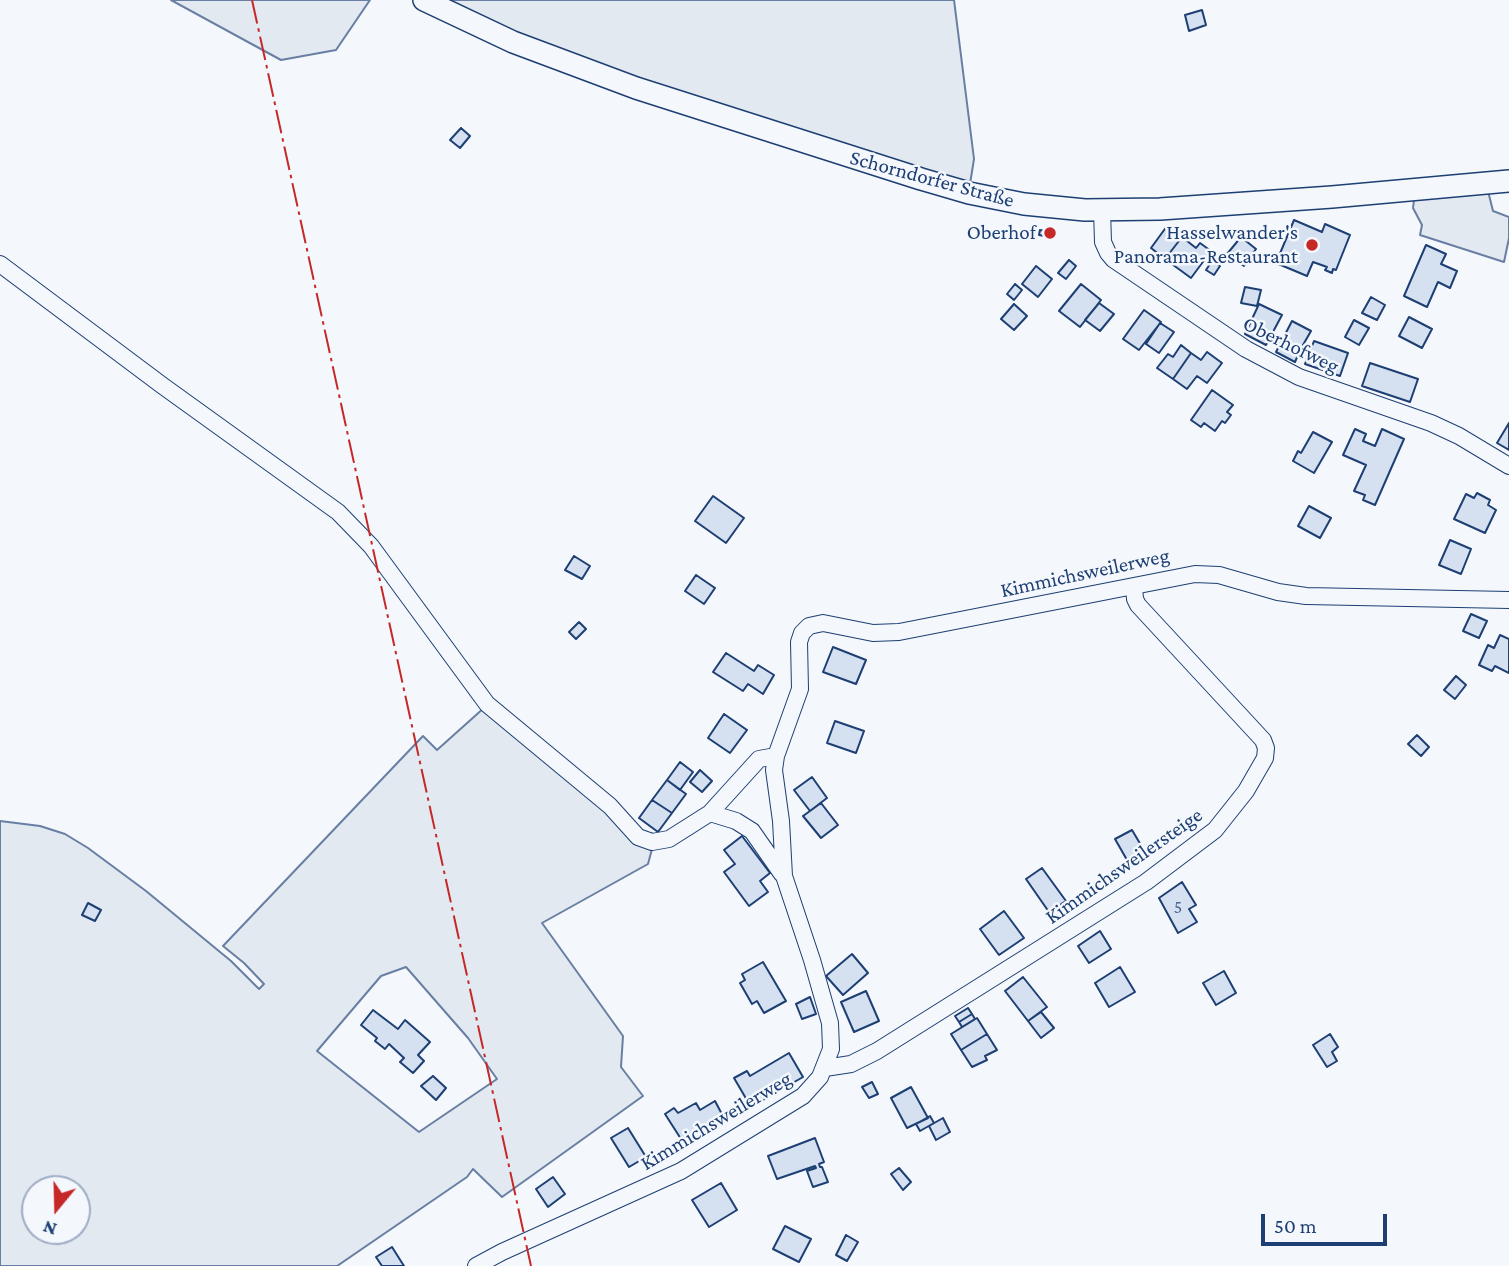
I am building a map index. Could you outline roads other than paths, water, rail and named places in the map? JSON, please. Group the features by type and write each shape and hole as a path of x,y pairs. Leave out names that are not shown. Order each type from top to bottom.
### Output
{"main road":[{"name":"Schorndorfer Straße","path":"424,0 492,33 586,70 897,172 1007,201 1045,207 1102,210 1294,200 1509,181"}],"street":[{"name":"Oberhofweg","path":"1102,210 1103,242 1113,259 1245,349 1299,377 1431,423 1459,436 1509,466"},
{"path":"0,264 338,512 370,546 487,704 610,806 638,836 652,842 669,839 710,813 756,761 776,756"},
{"name":"Kimmichsweilerweg","path":"783,876 781,821 774,770 776,756 800,690 799,642 802,633 813,624 823,623 873,633 898,632 1175,576 1203,573 1228,577 1278,592 1306,596 1509,600"},
{"name":"Kimmichsweilersteige","path":"825,1068 851,1064 877,1051 1146,882 1215,830 1246,791 1265,758 1263,740 1138,605 1134,586"},
{"name":"Kimmichsweilerweg","path":"476,1266 700,1160 803,1096 816,1084 825,1068 831,1049 830,1023 783,876 752,831 729,818 710,813"}],"place":[{"name":"Oberhof","path":"1050,233"},
{"name":"Hasselwander's Panorama-Restaurant","path":"1312,245"}]}
